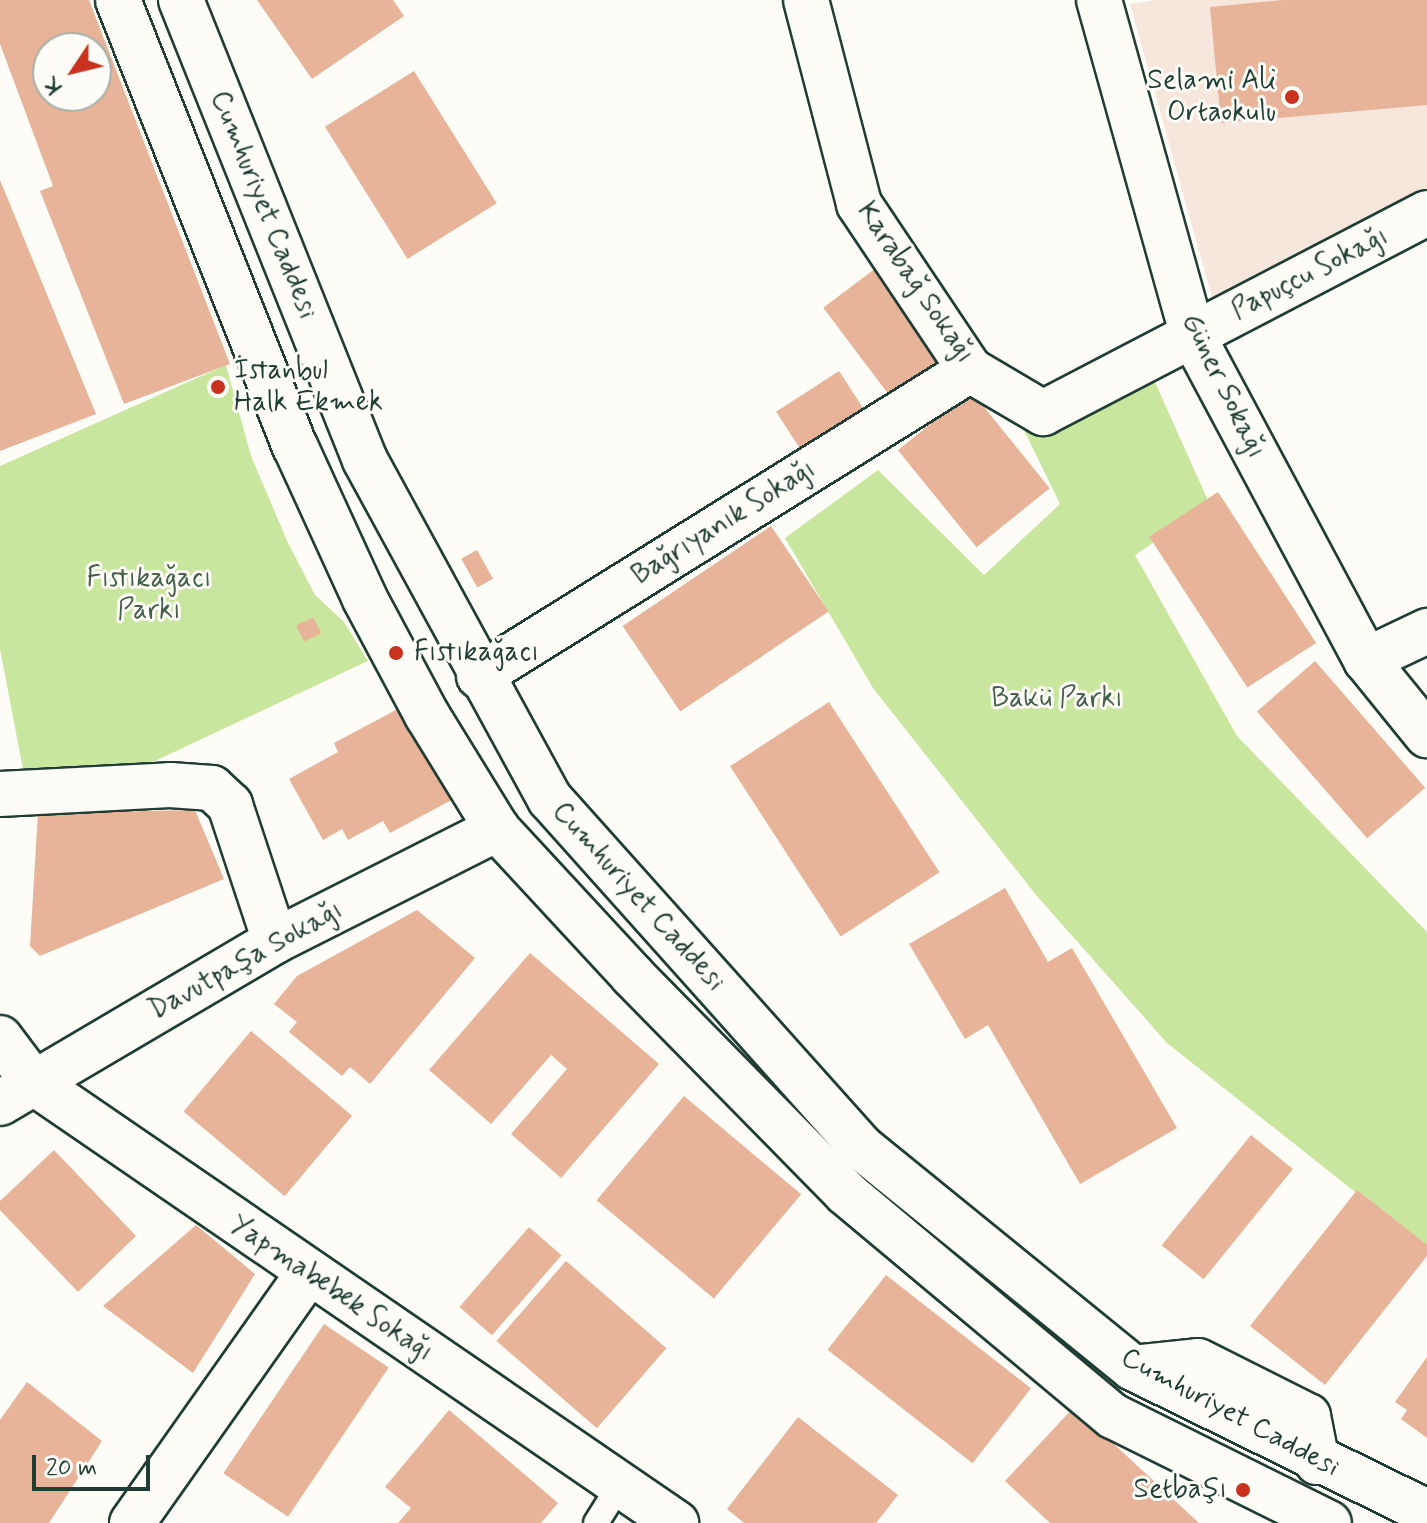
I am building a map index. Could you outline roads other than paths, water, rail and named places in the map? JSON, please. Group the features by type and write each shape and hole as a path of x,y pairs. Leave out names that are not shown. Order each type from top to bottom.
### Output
{"street":[{"name":"Cumhuriyet Caddesi","path":"118,0 295,446 365,599 427,715 497,829 632,975 846,1193 1113,1416 1329,1523"},
{"name":"Cumhuriyet Caddesi","path":"181,0 365,460 479,676 550,799 861,1147 1133,1368 1317,1462 1427,1512"},
{"name":"Karabağ Sokağı","path":"806,0 859,204 970,370 1043,413 1192,334"},
{"name":"Güner Sokağı","path":"1099,0 1192,334 1366,660 1427,735"},
{"name":"Papuçcu Sokağı","path":"1192,334 1427,213"},
{"name":"Bağrıyanık Sokağı","path":"479,676 970,370"},
{"path":"1366,660 1427,631"},
{"path":"0,794 170,785 212,788 230,805 275,941"},
{"name":"Davutpaşa Sokağı","path":"17,1093 275,941 497,829"},
{"name":"Yapmabebek Sokağı","path":"0,1038 17,1093 307,1275 621,1483 676,1523"},
{"path":"132,1523 307,1275"}],"lane":[{"path":"596,1523 621,1483"}],"place":[{"name":"Selami Ali Ortaokulu","path":"1292,97"},
{"name":"İstanbul Halk Ekmek","path":"218,387"},
{"name":"Fıstıkağacı","path":"396,653"},
{"name":"Setbaşı","path":"1243,1490"}],"park label":[{"name":"Fıstıkağacı Parkı","path":"149,595"},
{"name":"Bakü Parkı","path":"1057,699"}]}
